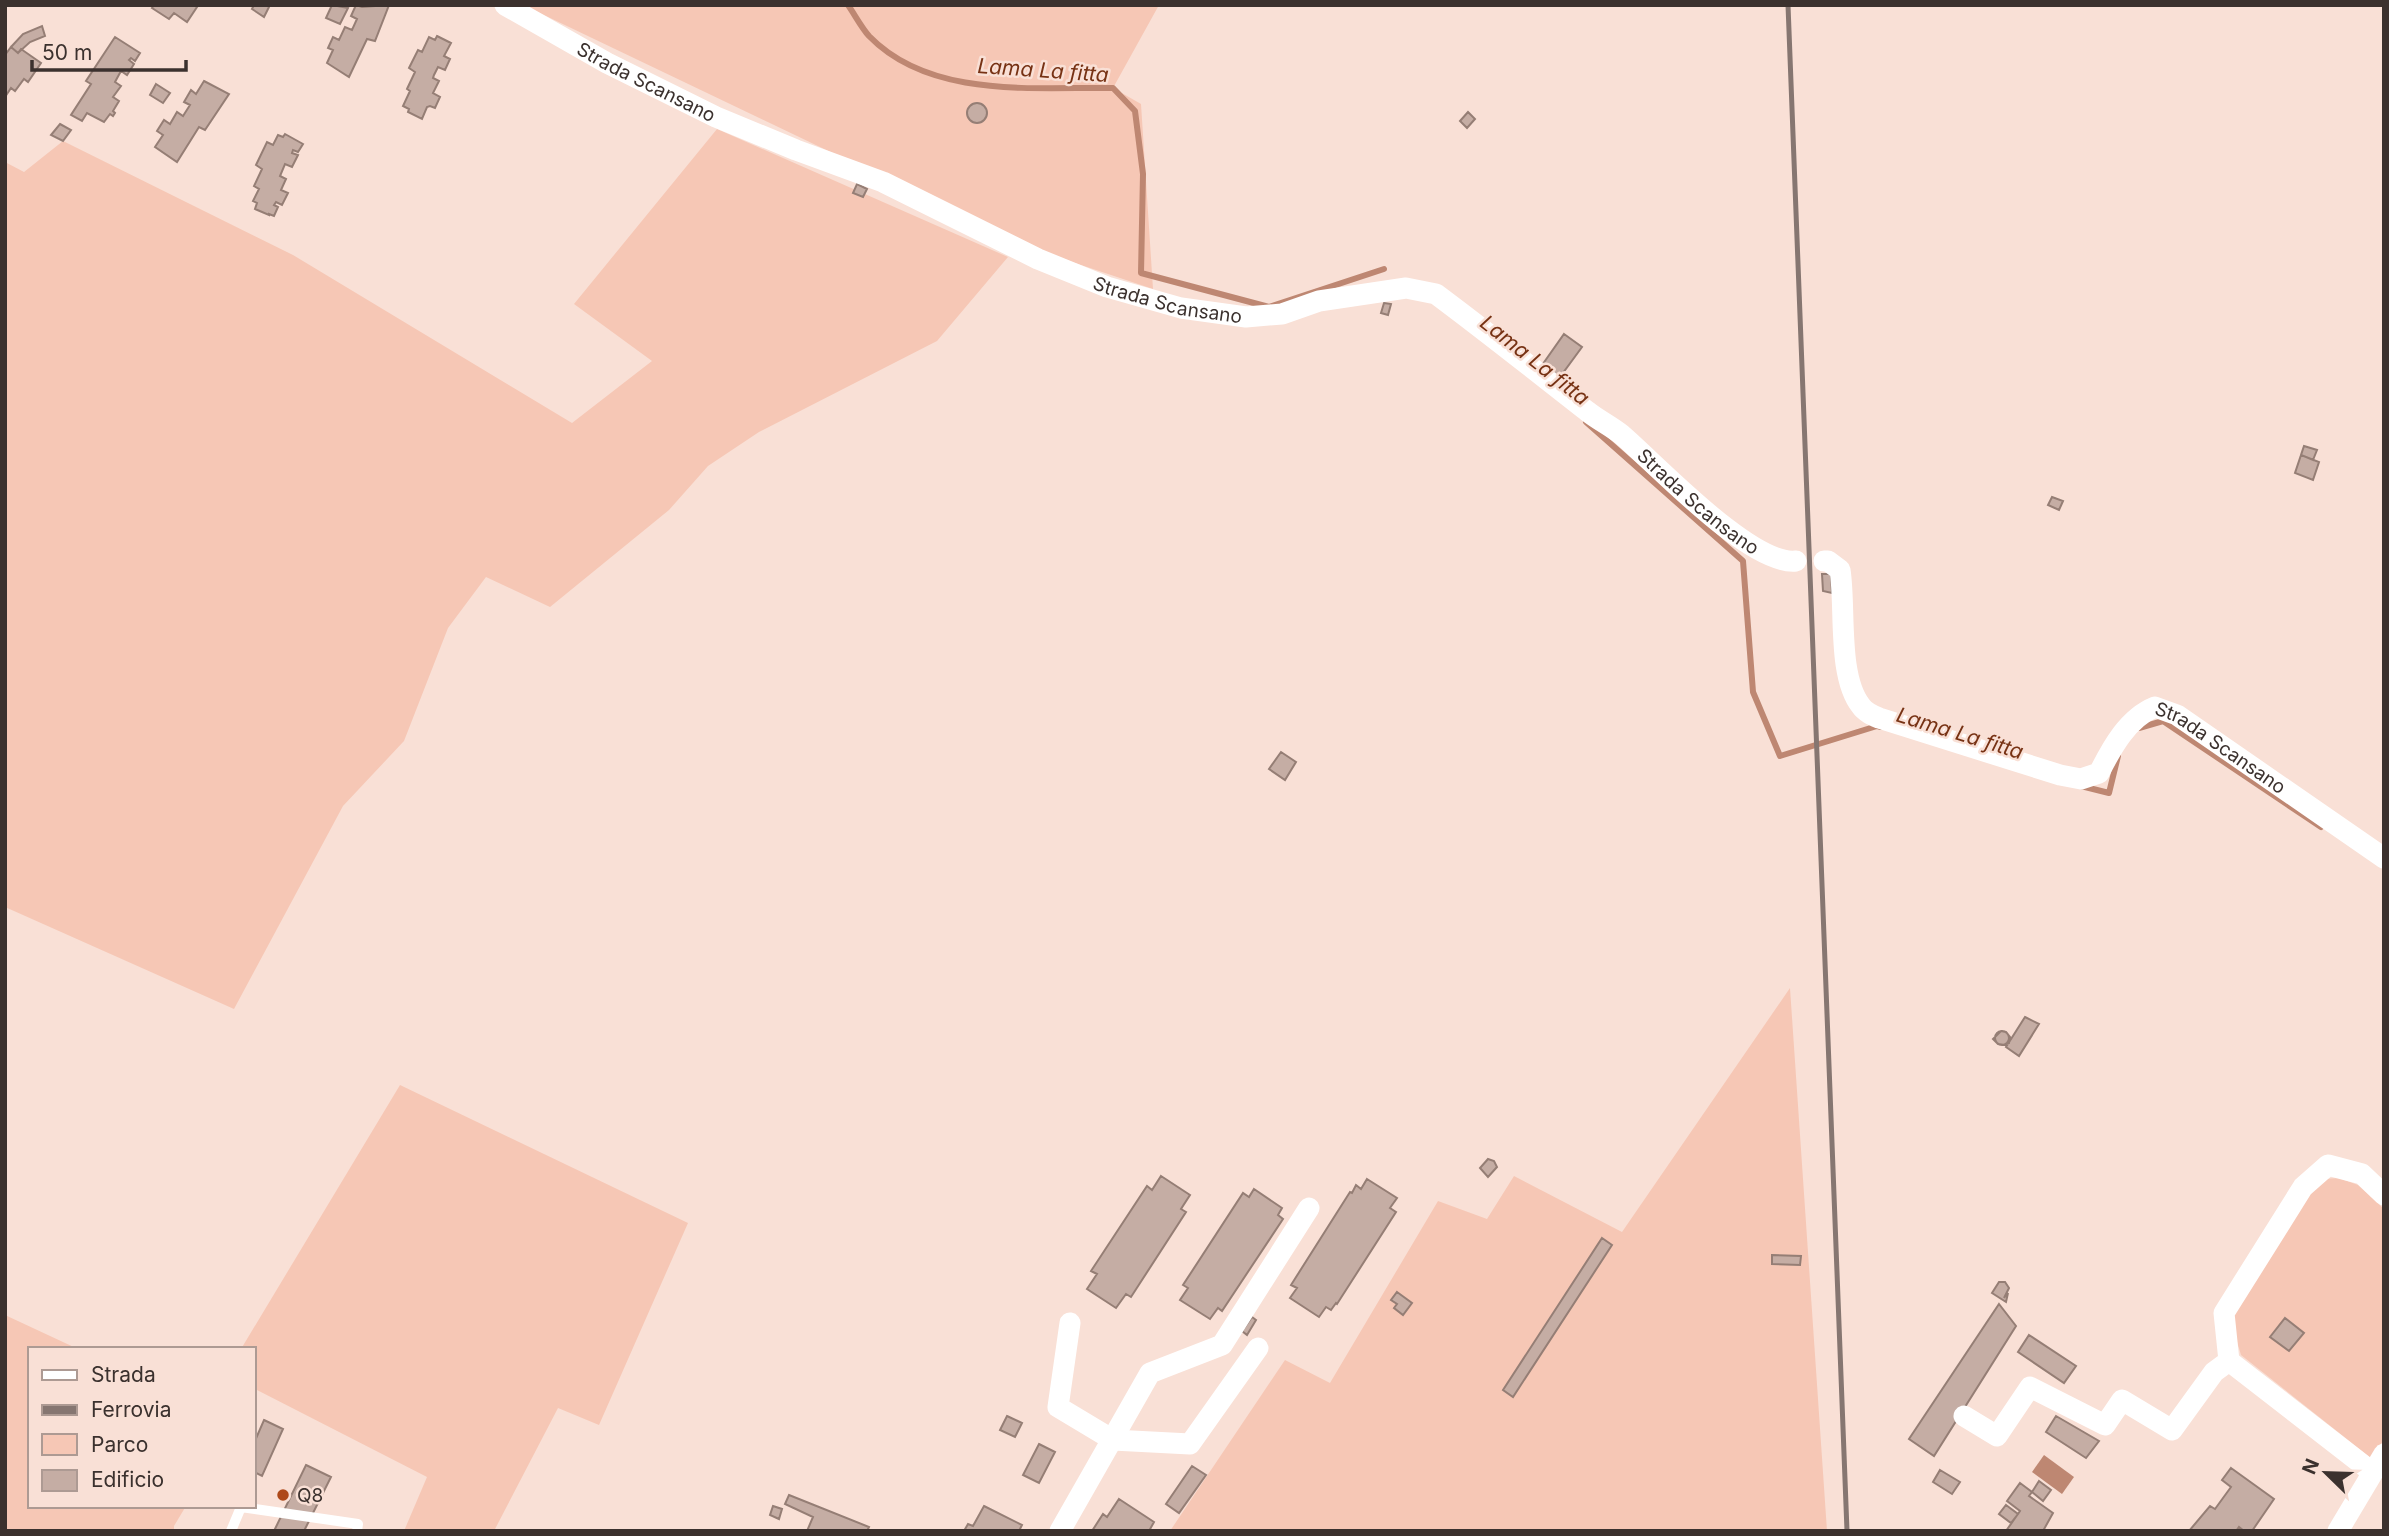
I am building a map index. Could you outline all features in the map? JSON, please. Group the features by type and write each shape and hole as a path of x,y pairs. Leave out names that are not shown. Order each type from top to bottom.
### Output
{"street":[{"name":"Strada Scansano","path":"505,5 607,63 716,117 883,182 1038,259 1107,287 1181,307 1246,317 1282,314 1319,301 1406,288 1436,294 1590,414 1621,434 1676,487 1736,535 1772,558 1796,561"},
{"name":"Strada Scansano","path":"1825,561 1831,562 1840,570 1846,665 1850,686 1862,708 1878,718 2060,775 2081,779 2099,773 2115,742 2143,712 2155,707 2177,715 2384,858"},
{"path":"2338,1531 2378,1463 2229,1361 2224,1313 2303,1187 2329,1165 2362,1174 2384,1195"},
{"path":"1060,1531 1150,1373 1222,1345 1309,1208"},
{"path":"1070,1322 1058,1407 1113,1440 1190,1444 1258,1348"},
{"path":"1964,1416 1997,1436 2030,1387 2105,1425 2122,1400 2172,1430 2214,1372 2229,1361"}],"lane":[{"path":"231,1531 241,1508"},
{"path":"248,1508 358,1524 357,1531"}],"green space":[{"path":"523,5 1159,5 1113,88 1141,104 1153,289 1033,249"},
{"path":"717,129 1008,257 937,341 759,432 708,466 669,510 550,607 486,577 448,628 404,741 343,806 234,1009 5,907 5,162 24,172 63,141 293,255 572,423 652,361 574,304"},
{"path":"1790,988 1827,1531 1170,1531 1285,1360 1330,1383 1438,1201 1487,1219 1514,1176 1622,1232"},
{"path":"400,1085 688,1223 599,1425 558,1408 494,1531 404,1531 427,1477 256,1391 256,1347 242,1347"},
{"path":"2339,1178 2358,1185 2384,1209 2384,1439 2372,1459 2241,1355 2229,1315 2309,1191 2323,1179"},
{"path":"5,1315 74,1347 28,1347 28,1508 185,1508 174,1526 174,1531 5,1531"}],"shaded area":[{"path":"2044,1455 2074,1477 2062,1494 2032,1472"}],"building":[{"path":"154,5 197,7 187,22 174,13 169,19 152,8"},
{"path":"254,5 270,5 264,17 252,9"},
{"path":"332,5 348,8 340,24 326,18"},
{"path":"356,5 389,5 375,41 367,39 349,77 327,63 333,50 328,48 333,37 339,40 345,27 352,30 357,19 351,16"},
{"path":"42,26 45,36 30,42 18,53 11,47 23,34"},
{"path":"437,36 451,43 444,56 450,59 445,70 438,67 434,75 433,78 439,81 433,93 440,97 435,108 427,107 422,119 408,112 409,109 403,106 415,72 409,68 418,50 422,52 429,37 435,40"},
{"path":"115,37 140,53 135,61 131,58 129,60 134,64 127,75 121,71 115,82 121,86 113,97 119,101 113,116 110,114 104,122 87,113 82,121 71,115 91,84 86,81"},
{"path":"11,47 18,53 21,49 41,63 28,82 24,79 15,91 11,88 5,97 5,55"},
{"path":"204,81 229,94 205,130 199,127 177,162 155,147 163,135 157,131 164,120 170,124 177,112 183,116 190,105 184,102 191,90 196,94"},
{"path":"156,84 170,93 163,103 150,95"},
{"path":"973,103 981,103 987,113 981,123 973,123 967,117 967,109"},
{"path":"1468,112 1475,119 1467,128 1460,121"},
{"path":"60,124 71,130 63,141 51,135"},
{"path":"285,134 303,144 298,152 293,150 292,153 298,155 292,167 285,164 280,176 286,179 281,190 288,193 282,205 276,202 274,205 278,207 274,216 255,209 257,203 253,201 259,189 254,186 262,169 256,165 267,142 273,145 278,135 283,137"},
{"path":"857,184 867,189 863,197 853,193"},
{"path":"1384,303 1391,304 1388,315 1381,313"},
{"path":"1564,334 1582,347 1557,381 1540,368"},
{"path":"2304,446 2317,450 2313,460 2301,455"},
{"path":"2301,455 2319,462 2313,480 2295,473"},
{"path":"2052,497 2063,501 2059,510 2048,505"},
{"path":"1822,574 1831,574 1832,593 1823,591"},
{"path":"1281,752 1296,762 1285,780 1269,769"},
{"path":"2025,1017 2039,1024 2019,1056 2006,1047"},
{"path":"1999,1031 2005,1031 2009,1038 2005,1045 1999,1045 1995,1041 1995,1035"},
{"path":"2001,1031 2010,1037 2009,1043 2005,1045 1998,1044 1993,1039"},
{"path":"1488,1159 1494,1161 1497,1167 1488,1177 1480,1168"},
{"path":"1161,1176 1190,1195 1181,1209 1186,1212 1131,1297 1126,1294 1116,1308 1087,1289 1097,1274 1091,1271 1147,1186 1152,1190"},
{"path":"1367,1179 1397,1198 1390,1208 1396,1212 1337,1304 1331,1310 1326,1307 1319,1317 1290,1298 1297,1288 1291,1285 1350,1192 1352,1193 1356,1185 1361,1189"},
{"path":"1254,1189 1282,1208 1278,1215 1283,1219 1222,1311 1218,1308 1210,1319 1180,1300 1188,1288 1183,1285 1243,1193 1249,1197"},
{"path":"1602,1238 1612,1245 1513,1397 1503,1390"},
{"path":"1772,1255 1801,1256 1800,1265 1772,1264"},
{"path":"1999,1282 2005,1282 2009,1288 2004,1298 2008,1293 2006,1302 1992,1293"},
{"path":"1397,1292 1412,1303 1403,1315 1394,1308 1397,1304 1391,1300"},
{"path":"1999,1304 2016,1326 1934,1456 1909,1439"},
{"path":"1252,1317 1256,1320 1247,1335 1242,1331"},
{"path":"2285,1318 2304,1333 2289,1351 2270,1337"},
{"path":"2029,1335 2076,1366 2064,1383 2018,1352"},
{"path":"1007,1416 1022,1423 1015,1437 1000,1430"},
{"path":"2056,1416 2099,1441 2086,1458 2046,1432"},
{"path":"264,1420 283,1429 262,1476 256,1473 256,1438"},
{"path":"1039,1444 1055,1452 1039,1483 1023,1475"},
{"path":"306,1465 331,1477 304,1531 274,1531"},
{"path":"1192,1466 1206,1475 1179,1513 1166,1504"},
{"path":"2231,1468 2274,1499 2252,1531 2244,1531 2239,1527 2236,1531 2189,1531 2210,1506 2215,1509 2231,1487 2222,1480"},
{"path":"1940,1470 1960,1482 1952,1494 1933,1482"},
{"path":"2039,1481 2051,1490 2043,1501 2032,1492"},
{"path":"2020,1483 2032,1492 2029,1496 2053,1513 2043,1531 2006,1531 2020,1511 2007,1501"},
{"path":"789,1495 869,1527 867,1531 807,1531 813,1517 785,1504"},
{"path":"1119,1499 1154,1522 1149,1531 1092,1531 1103,1514 1107,1517"},
{"path":"2006,1505 2018,1514 2011,1523 1999,1514"},
{"path":"773,1506 782,1509 779,1519 770,1515"},
{"path":"984,1506 1022,1525 1019,1531 964,1531 968,1524 973,1526"}],"waterway":[{"name":"Lama La fitta","path":"848,5 869,36 894,56 922,71 952,80 1017,88 1113,88 1135,111 1143,174 1141,273 1269,307 1384,269"},
{"name":"Lama La fitta","path":"1586,422 1743,561 1753,692 1780,756 1880,727"},
{"name":"Lama La fitta","path":"2139,728 2163,721 2321,827"},
{"name":"Lama La fitta","path":"2081,786 2109,793 2118,756"}],"railway":[{"path":"1788,5 1847,1531"}],"place":[{"name":"Q8","path":"283,1495"}]}
